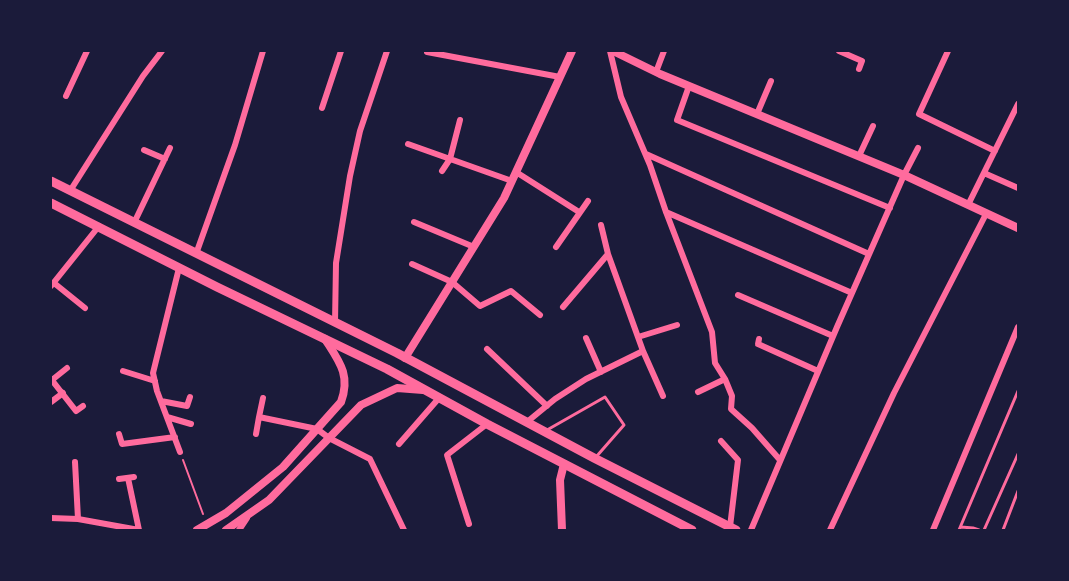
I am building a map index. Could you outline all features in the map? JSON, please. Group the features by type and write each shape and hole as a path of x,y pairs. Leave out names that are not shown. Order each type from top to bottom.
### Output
{"main road":[{"path":"405,358 504,198 573,51"},
{"path":"51,181 405,358 733,529"},
{"path":"51,203 425,390 692,530"},
{"path":"197,530 226,513 283,467 341,402 346,390 346,380 340,364 325,339"},
{"path":"226,530 269,500 361,405 397,387 425,390"}],"street":[{"path":"66,96 87,51"},
{"path":"70,191 143,76 162,51"},
{"path":"196,254 236,146 263,51"},
{"path":"322,108 341,51"},
{"path":"335,323 336,263 350,176 360,131 387,51"},
{"path":"612,51 656,72 904,175 1018,228"},
{"path":"612,51 621,97 712,332 715,363 732,396 731,409 752,428 780,460"},
{"path":"656,72 663,51"},
{"path":"839,51 862,61 859,69"},
{"path":"948,51 919,114 995,151"},
{"path":"427,52 438,52 560,78"},
{"path":"757,114 771,81"},
{"path":"689,86 677,120 890,208"},
{"path":"968,205 1018,104"},
{"path":"442,171 450,159 460,120"},
{"path":"859,156 873,126"},
{"path":"408,144 512,182"},
{"path":"134,223 170,148"},
{"path":"751,530 833,336 918,148"},
{"path":"144,150 165,159"},
{"path":"427,160 430,152"},
{"path":"645,154 869,254"},
{"path":"516,172 579,212"},
{"path":"984,173 1018,188"},
{"path":"556,247 588,201"},
{"path":"666,212 852,293"},
{"path":"830,530 894,393 986,214"},
{"path":"414,222 474,247"},
{"path":"601,225 608,254 643,351 663,396"},
{"path":"84,309 52,285 99,226"},
{"path":"563,307 608,254"},
{"path":"412,264 452,282 480,306 512,291 540,315"},
{"path":"179,267 153,373 180,452"},
{"path":"738,295 833,336"},
{"path":"638,337 677,325"},
{"path":"933,530 1018,327"},
{"path":"586,338 601,372"},
{"path":"759,339 758,344 818,371"},
{"path":"488,349 547,406"},
{"path":"527,422 571,389 643,351"},
{"path":"67,368 52,379 76,411 83,406"},
{"path":"123,371 155,381"},
{"path":"698,392 724,379"},
{"path":"51,402 63,393"},
{"path":"161,401 187,406 190,397"},
{"path":"399,444 439,398"},
{"path":"256,434 262,399"},
{"path":"167,417 191,424"},
{"path":"259,417 317,429 329,438 370,459 404,530"},
{"path":"469,524 447,455 487,424"},
{"path":"120,434 122,444 175,437"},
{"path":"721,441 738,460 733,529"},
{"path":"75,462 78,519"},
{"path":"562,530 560,480 564,464"},
{"path":"51,519 78,519 139,530 131,478 118,479"},
{"path":"239,530 249,516"},
{"path":"96,522 97,530"}],"lane":[{"path":"979,530 960,529 1018,391"},
{"path":"544,431 605,397 624,425 594,458"},
{"path":"984,530 1018,454"},
{"path":"1003,530 1018,491"}],"path":[{"path":"180,452 207,525"}]}
